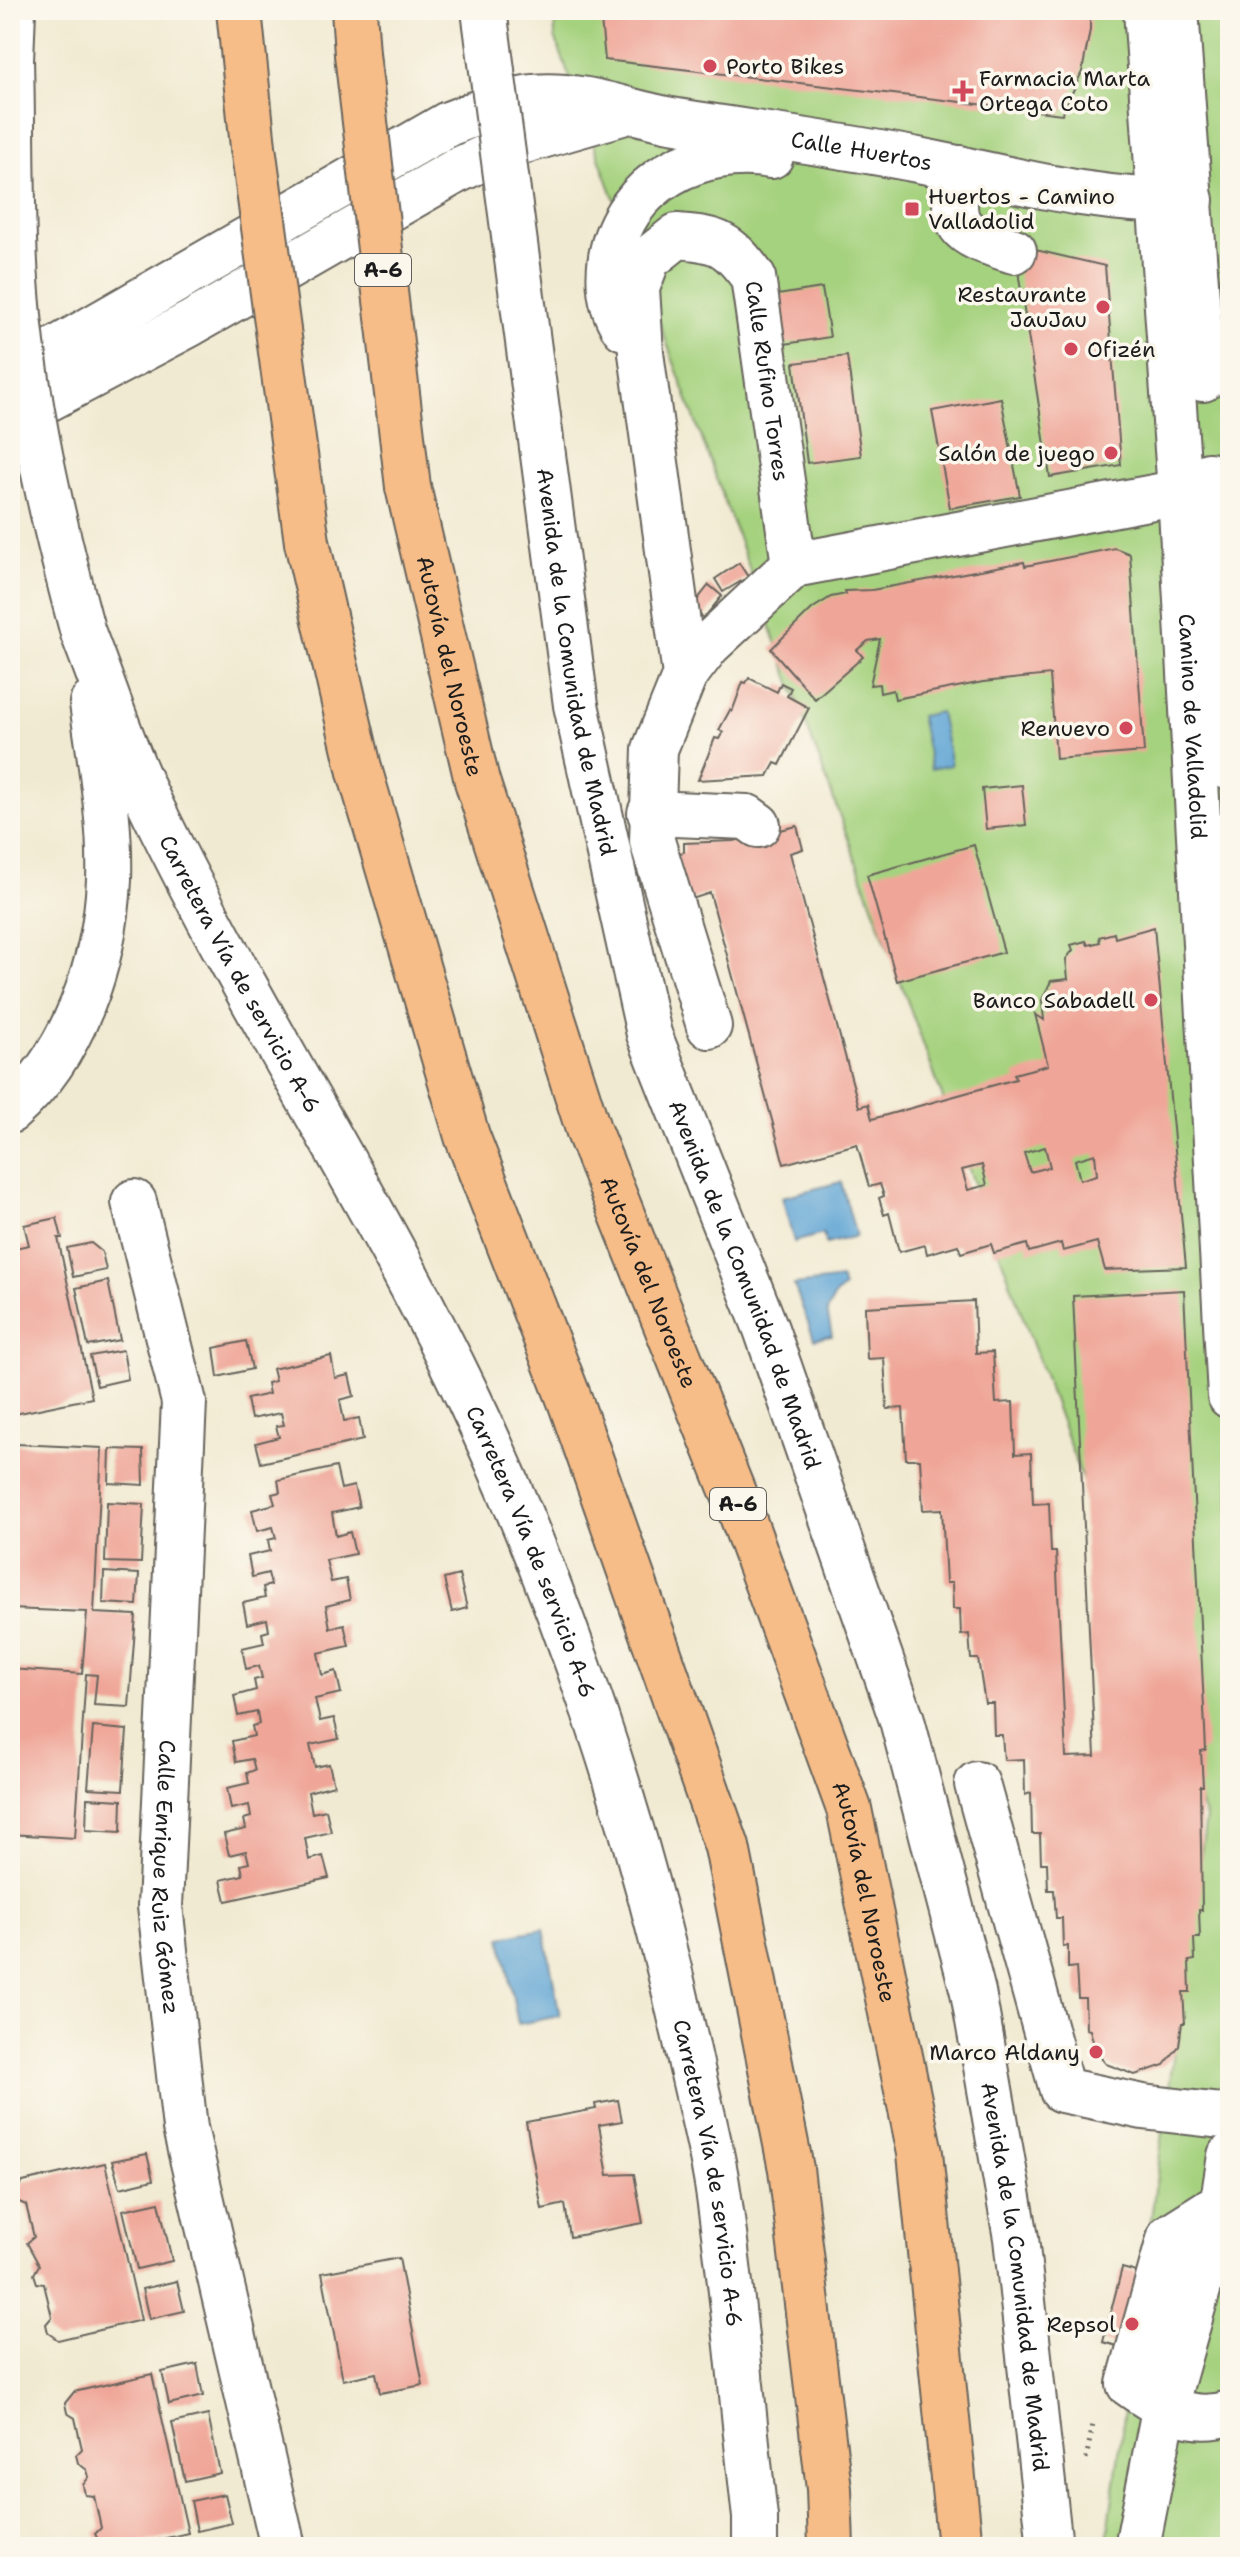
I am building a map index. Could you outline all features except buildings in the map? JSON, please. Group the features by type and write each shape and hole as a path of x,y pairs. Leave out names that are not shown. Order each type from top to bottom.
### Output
{"highway":[{"path":"239,10 253,147 307,542 360,772 467,1136 570,1401 727,1847 791,2169 829,2489 831,2547"},
{"name":"Autovía del Noroeste","path":"354,10 408,487 477,781 589,1132 740,1510 849,1809 920,2153 960,2547"}],"street":[{"path":"10,1111 59,1053 78,1015 95,964 109,881 106,801 83,633 50,505 18,296 11,60 13,10"},
{"name":"Avenida de la Comunidad de Madrid","path":"484,10 576,705 649,1034 766,1329 902,1720 973,1992 1016,2238 1050,2547"},
{"path":"794,565 1207,490 1176,201 1146,10"},
{"path":"1176,10 1176,201"},
{"name":"Calle Huertos","path":"10,371 64,345 448,124 508,102 535,96 566,97 625,112 960,168 1088,194 1176,201"},
{"path":"10,419 190,324 456,171 514,144 625,112"},
{"name":"Calle Rufino Torres","path":"641,353 612,310 609,269 617,229 642,194 664,176 698,161 743,151 824,165 862,151"},
{"path":"960,168 953,204 957,222 970,237 1014,251"},
{"name":"Calle Rufino Torres","path":"685,675 641,353 637,288 648,259 677,236 714,239 734,252 753,277 794,565 708,645 685,675 655,749 650,813 652,841 709,1026"},
{"name":"Camino de Valladolid","path":"1207,490 1230,768"},
{"name":"Camino de Valladolid","path":"1207,490 1230,1396"},
{"name":"Carretera Vía de servicio A-6","path":"83,633 152,809 257,1008 396,1254 467,1396 528,1537 588,1700 643,1866 676,1997 716,2182 755,2547"},
{"path":"650,813 747,817 758,825"},
{"name":"Calle Enrique Ruiz Gómez","path":"134,1202 184,1402 160,1906 185,2128 283,2547"},
{"path":"977,1784 1062,2090 1143,2107 1230,2117"},
{"path":"1137,2547 1164,2410 1226,2200 1230,2156"},
{"path":"1226,2200 1170,2236 1139,2261 1110,2358 1129,2384 1164,2410 1213,2418 1230,2413"}],"green space":[{"path":"554,10 1230,10 1230,2547 1106,2547 1206,1818 555,37"}],"water":[{"path":"940,712 951,765 931,769 920,716"},
{"path":"841,1182 856,1236 826,1244 823,1234 794,1242 782,1197"},
{"path":"841,1279 844,1288 836,1294 827,1311 832,1336 814,1339 794,1285"},
{"path":"544,1929 560,2016 518,2024 501,1937"}],"place":[{"name":"Porto Bikes","path":"710,66"},
{"name":"Farmacia Marta Ortega Coto","path":"963,91"},
{"name":"Huertos - Camino Valladolid","path":"912,209"},
{"name":"Restaurante JauJau","path":"1103,307"},
{"name":"Ofizén","path":"1071,349"},
{"name":"Salón de juego","path":"1111,453"},
{"name":"Renuevo","path":"1126,728"},
{"name":"Banco Sabadell","path":"1151,1000"},
{"name":"Marco Aldany","path":"1096,2052"},
{"name":"Repsol","path":"1132,2324"}]}
